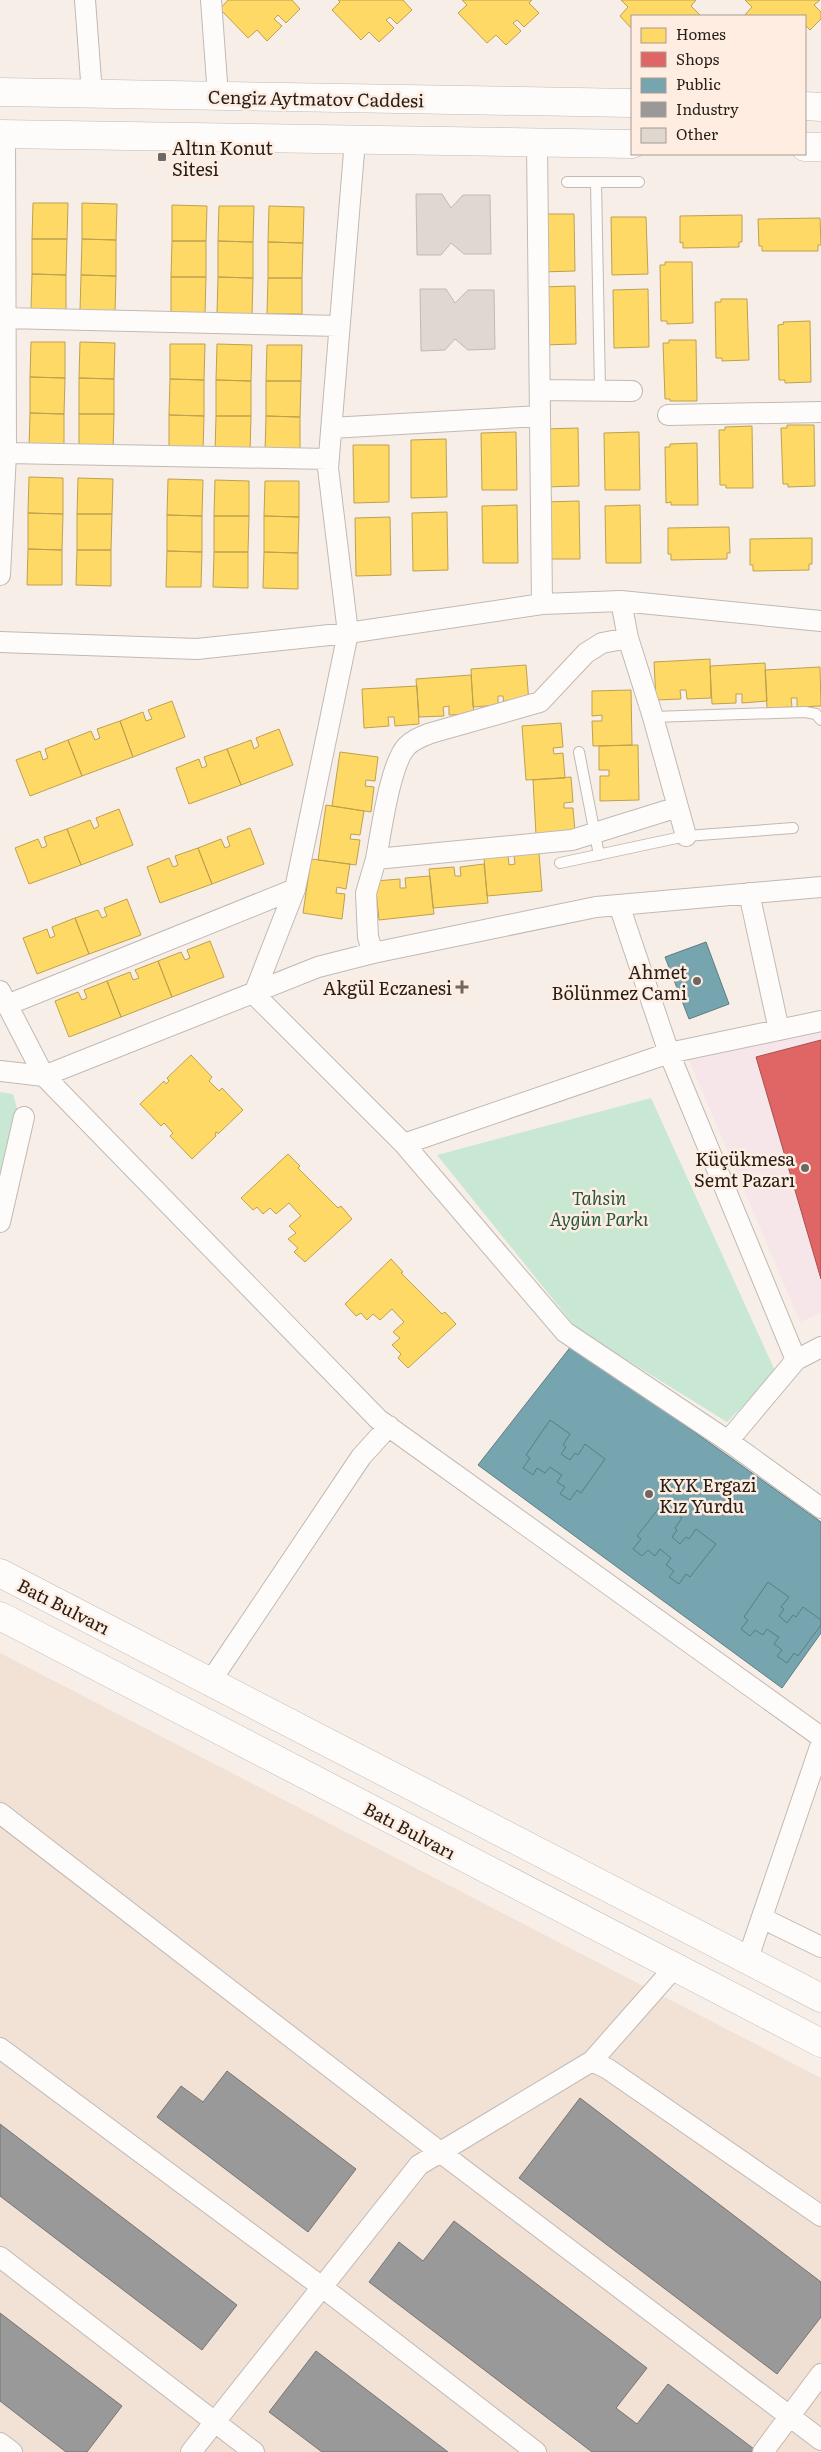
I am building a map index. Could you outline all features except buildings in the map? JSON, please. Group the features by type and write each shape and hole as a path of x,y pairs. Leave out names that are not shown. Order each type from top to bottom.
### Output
{"main road":[{"name":"Cengiz Aytmatov Caddesi","path":"0,92 631,103"},
{"path":"806,106 821,107"},
{"path":"2,134 631,144"},
{"path":"806,147 821,147"},
{"name":"Batı Bulvarı","path":"0,1573 821,1998"},
{"name":"Batı Bulvarı","path":"0,1616 821,2043"}],"street":[{"path":"85,0 92,94"},
{"path":"211,0 218,96"},
{"path":"0,575 6,453 5,318 2,255 2,134"},
{"path":"254,994 295,889 348,632 329,459 355,140"},
{"path":"537,143 542,604"},
{"path":"5,318 339,326"},
{"path":"540,390 632,390"},
{"path":"668,415 821,412"},
{"path":"331,428 540,416"},
{"path":"6,453 329,459"},
{"path":"621,601 628,638 653,717 686,836"},
{"path":"0,642 197,649 348,632 542,604 621,601 821,621"},
{"path":"373,953 368,937 366,893 376,859 393,776 399,758 406,746 417,738 431,733 540,702 586,653 602,643 628,638"},
{"path":"376,859 572,840 678,807"},
{"path":"0,1071 44,1076 318,967 373,953 586,909 821,887"},
{"path":"295,889 4,998 44,1076 378,1419 821,1737"},
{"path":"749,893 779,1030"},
{"path":"619,905 669,1053 796,1360"},
{"path":"254,994 404,1144 565,1332 728,1440 821,1508"},
{"path":"404,1144 669,1053 821,1021"},
{"path":"0,1222 24,1117"},
{"path":"728,1440 796,1360 821,1348"},
{"path":"210,1682 362,1457 389,1426"},
{"path":"747,1961 762,1918 813,1793 821,1744"},
{"path":"0,1813 440,2152 821,2440"},
{"path":"762,1918 821,1947"},
{"path":"191,2452 419,2165 592,2061 674,1968"},
{"path":"0,2048 322,2287 536,2452"},
{"path":"592,2061 608,2070 821,2216"},
{"path":"0,2257 254,2452"},
{"path":"763,2452 788,2415 821,2374"},
{"path":"0,2443 12,2452"}],"lane":[{"path":"567,182 639,182"},
{"path":"596,182 600,390"},
{"path":"653,717 805,712 816,714 821,720"},
{"path":"579,752 599,855"},
{"path":"560,863 686,836 793,828"}],"shaded area":[{"path":"821,1031 821,1313 800,1322 689,1060"},
{"path":"0,1653 821,2078 821,2452 0,2452"}],"green space":[{"path":"0,1092 13,1094 18,1112 0,1182"},
{"name":"Tahsin Aygün Parkı","path":"651,1098 776,1373 727,1422 577,1329 437,1155"}],"place":[{"name":"Altın Konut Sitesi","path":"162,157"},
{"name":"Ahmet Bölünmez Cami","path":"697,981"},
{"name":"Akgül Eczanesi","path":"462,987"},
{"name":"Küçükmesa Semt Pazarı","path":"805,1168"},
{"name":"KYK Ergazi Kız Yurdu","path":"649,1494"}]}
